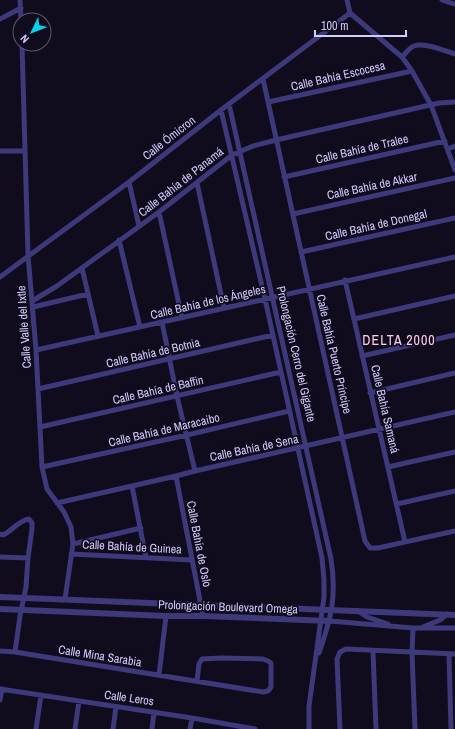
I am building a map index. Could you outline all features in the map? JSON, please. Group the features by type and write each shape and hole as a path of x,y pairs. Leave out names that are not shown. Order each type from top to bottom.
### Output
{"street":[{"path":"20,0 21,12"},
{"path":"347,0 350,13 402,57 412,71 431,105 455,170"},
{"path":"442,0 454,4"},
{"path":"0,19 21,8"},
{"name":"Calle Ómicron","path":"0,277 129,182 229,104 350,13"},
{"path":"402,57 411,48 416,45 423,44 455,54"},
{"name":"Calle Valle del Ixtle","path":"22,52 28,255 36,350 42,467 47,489 68,519 71,527 73,544 65,599"},
{"name":"Calle Bahía Escocesa","path":"268,102 412,71"},
{"name":"Calle Bahía Puerto Príncipe","path":"263,79 308,288 367,545 370,548 374,548 455,531"},
{"name":"Calle Bahía de Panamá","path":"32,301 46,294 158,212 221,162 240,151 276,140 442,102 453,103"},
{"name":"Prolongación Cerro del Gigante","path":"229,104 333,570 334,589 330,621 315,665"},
{"name":"Prolongación Cerro del Gigante","path":"222,110 322,558 324,580 321,621 315,665"},
{"name":"Calle Bahía de Tralee","path":"284,177 445,141"},
{"path":"448,149 455,146"},
{"path":"0,151 25,151"},
{"name":"Calle Bahía de Akkar","path":"293,214 455,178"},
{"path":"129,182 139,226"},
{"path":"196,183 224,308"},
{"path":"158,212 182,318"},
{"name":"Calle Bahía de Donegal","path":"301,252 455,218"},
{"path":"119,240 140,327"},
{"name":"Calle Bahía de los Ángeles","path":"36,350 273,298 308,288 455,257"},
{"path":"82,268 98,336"},
{"name":"Calle Bahía Samaná","path":"346,280 370,393 405,542"},
{"path":"33,307 88,294"},
{"path":"354,319 455,296"},
{"path":"162,322 177,396 195,471"},
{"name":"Calle Bahía de Botnia","path":"38,389 273,335"},
{"path":"362,356 455,335"},
{"name":"Calle Bahía de Baffin","path":"40,427 281,372"},
{"path":"370,393 455,374"},
{"name":"Calle Bahía de Maracaibo","path":"42,467 289,411"},
{"name":"Calle Bahía de Sena","path":"57,504 455,412"},
{"path":"388,466 455,452"},
{"name":"Calle Bahía de Oslo","path":"176,476 203,616"},
{"path":"132,486 146,558"},
{"path":"397,504 455,491"},
{"path":"0,534 3,535 8,533 24,520 31,520 32,529 26,587 15,652"},
{"path":"73,544 141,528"},
{"name":"Calle Bahía de Guinea","path":"71,554 192,560"},
{"path":"0,556 28,558"},
{"name":"Prolongación Boulevard Omega","path":"0,597 455,615"},
{"name":"Prolongación Boulevard Omega","path":"0,609 330,621 395,627 455,628"},
{"path":"358,611 367,617 395,627"},
{"path":"420,628 440,620 447,614"},
{"path":"159,675 166,616"},
{"path":"413,628 412,653 414,729"},
{"path":"340,729 337,659 340,652 346,649 455,654"},
{"name":"Calle Mina Sarabia","path":"0,651 15,652 263,692 268,691 271,687 271,663 263,660 221,658 202,659 199,664 198,681"},
{"path":"373,651 376,729"},
{"path":"449,654 450,729"},
{"path":"310,729 309,706 315,665"},
{"path":"0,700 1,689"},
{"name":"Calle Leros","path":"1,689 192,718 230,727 255,729"},
{"path":"36,729 41,695"},
{"path":"74,729 79,701"},
{"path":"113,729 116,707"},
{"path":"152,729 154,712"},
{"path":"190,729 192,718"}],"district":[{"name":"DELTA 2000","path":"399,340"}]}
